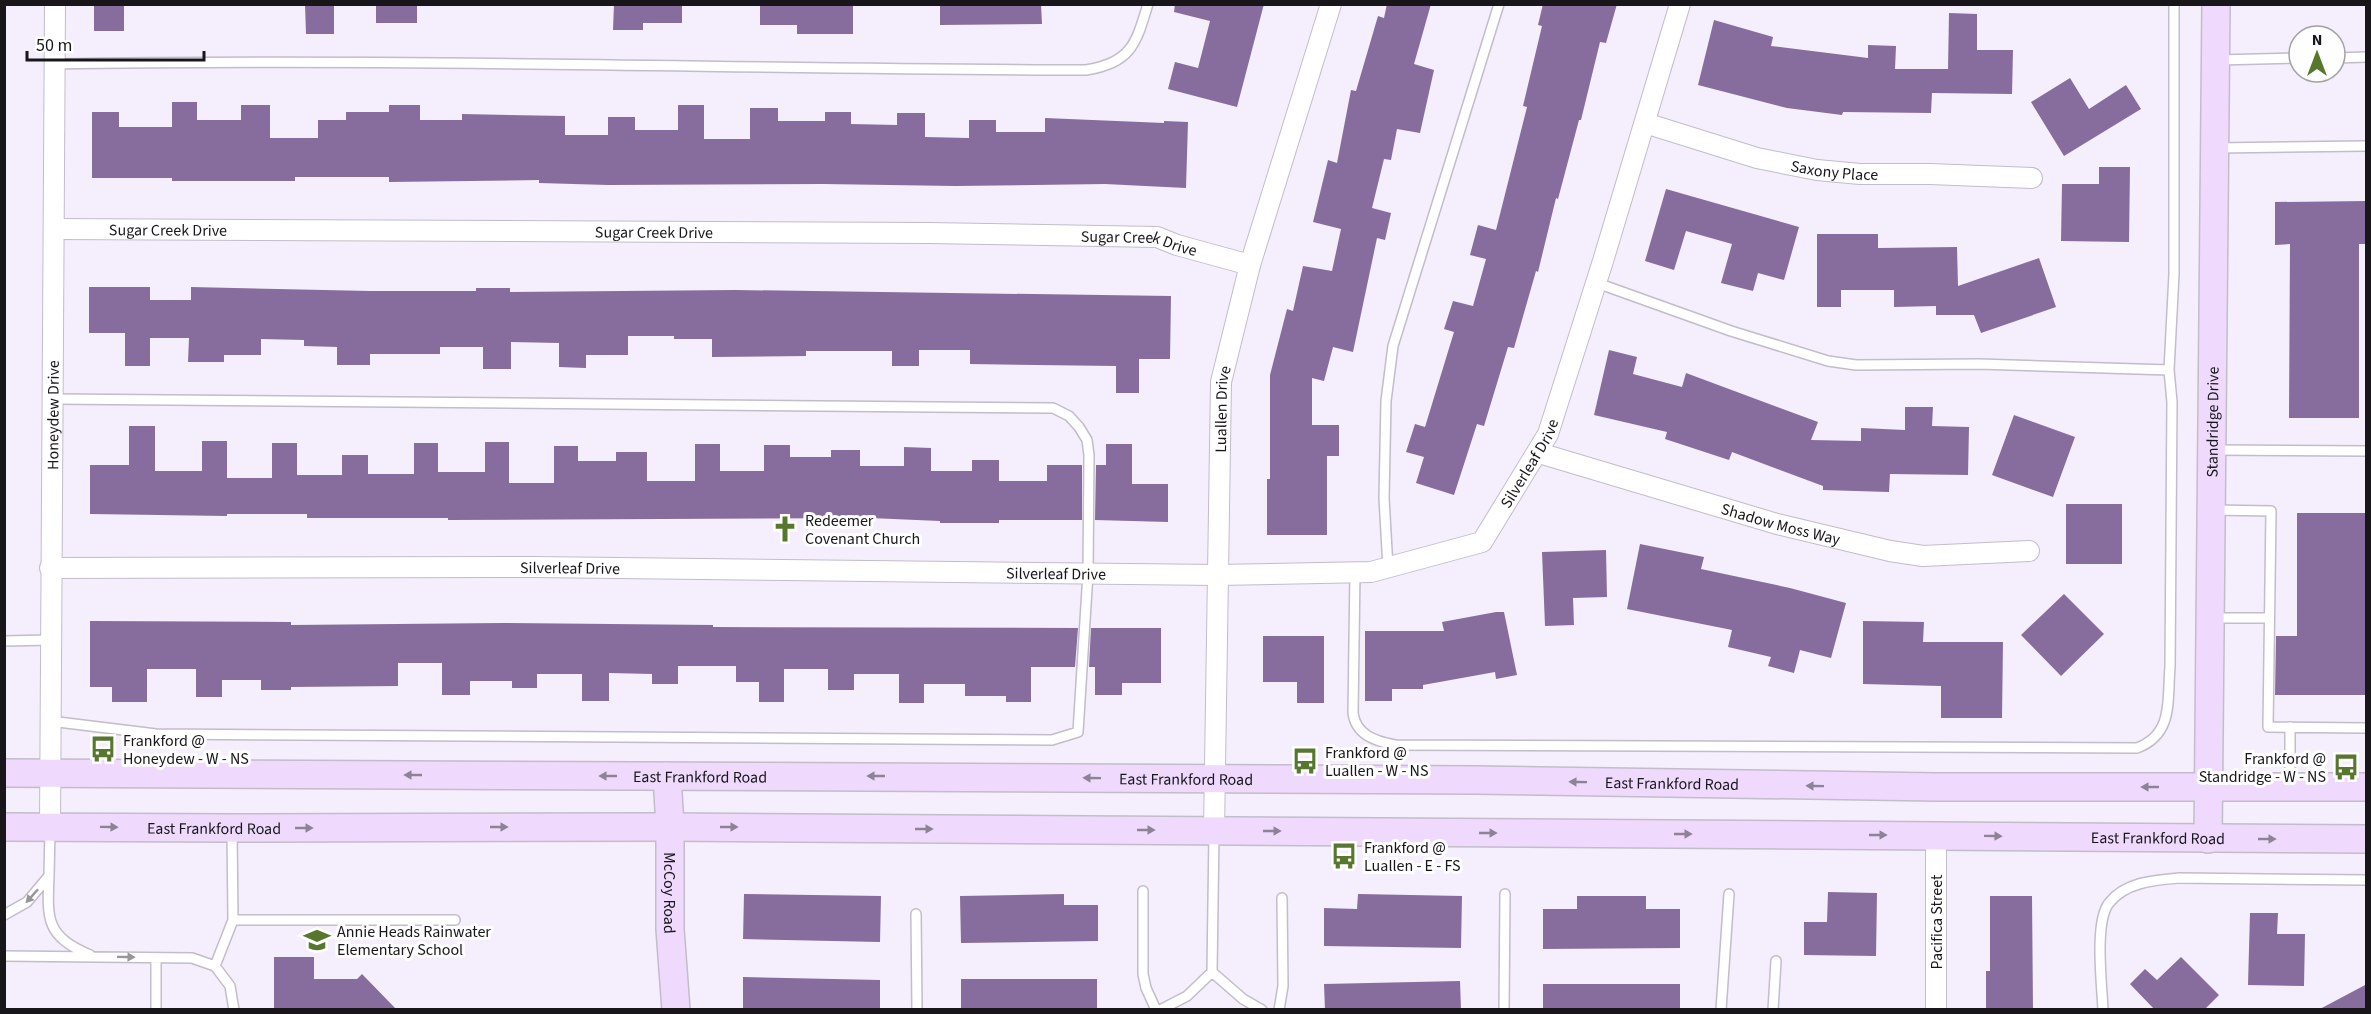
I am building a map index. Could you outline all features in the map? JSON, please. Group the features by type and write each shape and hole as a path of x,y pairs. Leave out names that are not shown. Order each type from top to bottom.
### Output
{"main road":[{"name":"Standridge Drive","path":"2208,839 2216,4"},
{"name":"East Frankford Road","path":"4,773 1476,780 1936,788 2367,787"},
{"name":"McCoy Road","path":"667,776 670,827 670,929 676,1010"},
{"name":"East Frankford Road","path":"4,827 670,827 2367,839"}],"street":[{"name":"Honeydew Drive","path":"50,826 55,4"},
{"name":"Luallen Drive","path":"1214,831 1221,382 1250,265 1331,4"},
{"name":"Silverleaf Drive","path":"50,568 534,567 1217,575 1371,572 1482,542 1539,453 1548,434 1680,4"},
{"name":"Saxony Place","path":"1645,123 1757,158 1817,170 1860,174 2032,178"},
{"name":"Sugar Creek Drive","path":"54,229 929,233 1157,237 1177,245 1250,265"},
{"name":"Shadow Moss Way","path":"1539,453 1777,524 1890,551 1923,556 2029,551"},
{"name":"Pacifica Street","path":"1936,835 1936,1010"}],"lane":[{"path":"54,64 152,62 575,64 894,70 1086,70 1106,67 1119,60 1133,46 1148,4"},
{"path":"1388,568 1384,498 1386,401 1393,346 1500,4"},
{"path":"1355,572 1354,723 1364,734 1377,741 1395,745 2137,748 2156,739 2163,726 2167,708 2170,667 2172,414 2169,370 2174,274 2174,4"},
{"path":"2347,58 2367,57"},
{"path":"2215,60 2287,58"},
{"path":"2214,148 2367,146"},
{"path":"1596,283 1731,331 1828,361 1856,365 1979,364 2169,370"},
{"path":"50,721 156,734 1052,740 1078,732 1088,573 1090,475 1087,440 1068,416 1053,408 54,399"},
{"path":"2211,450 2367,451"},
{"path":"2210,510 2271,511 2268,727 2367,728"},
{"path":"2209,618 2269,618"},
{"path":"4,641 50,640"},
{"path":"2290,727 2290,788"},
{"path":"50,826 47,913 55,933 72,947 96,957"},
{"path":"215,966 233,920 232,828"},
{"path":"1143,891 1143,974 1146,988 1158,1010 1186,996 1212,972 1214,831"},
{"path":"4,915 27,902 49,876"},
{"path":"2103,1010 2100,944 2103,917 2109,903 2137,885 2150,880 2179,878 2367,879"},
{"path":"1504,1010 1505,894"},
{"path":"1721,1010 1729,894"},
{"path":"1279,1010 1283,987 1282,898"},
{"path":"916,914 917,1010"},
{"path":"233,920 455,920"},
{"path":"4,956 192,958 215,966 230,987 234,1010"},
{"path":"156,958 156,1010"},
{"path":"1773,1010 1776,961"},
{"path":"1212,972 1243,999 1262,1010"}],"building":[{"path":"94,4 124,4 124,31 94,31"},
{"path":"305,4 334,4 334,34 306,34"},
{"path":"376,4 417,4 417,23 376,23"},
{"path":"614,4 682,4 682,23 643,23 643,30 613,30"},
{"path":"760,4 853,4 853,34 797,34 797,25 760,25"},
{"path":"940,4 1041,4 1042,24 940,25"},
{"path":"1175,4 1264,4 1237,107 1168,89 1175,62 1198,68 1210,21 1174,12"},
{"path":"1387,4 1431,4 1414,64 1434,70 1420,133 1397,129 1391,160 1384,159 1372,208 1391,213 1385,240 1377,238 1353,352 1333,347 1324,381 1312,378 1312,425 1339,425 1339,456 1327,456 1327,535 1267,535 1267,479 1270,479 1270,375 1287,309 1293,311 1303,266 1332,271 1341,229 1313,222 1328,160 1337,163 1351,90 1356,91 1378,16 1384,18"},
{"path":"1543,4 1617,4 1606,43 1600,42 1581,120 1579,120 1558,199 1556,198 1538,272 1536,271 1514,348 1508,347 1484,426 1477,424 1454,495 1416,483 1424,457 1406,452 1415,424 1425,427 1454,332 1444,329 1453,301 1473,306 1486,259 1470,255 1478,225 1496,230 1527,107 1523,106 1542,26 1538,25"},
{"path":"1949,13 1977,14 1977,50 2013,50 2012,94 1932,93 1931,113 1843,112 1842,115 1787,108 1698,85 1714,20 1773,37 1771,46 1868,58 1868,45 1896,46 1895,69 1948,69"},
{"path":"2070,78 2089,109 2126,85 2141,109 2064,156 2031,102"},
{"path":"172,102 197,102 197,120 241,120 241,105 270,105 270,138 318,138 318,120 346,120 346,112 389,112 389,105 420,105 420,120 462,120 462,114 565,116 565,135 608,135 608,117 635,117 635,130 678,130 678,105 704,105 704,139 750,139 750,108 778,108 778,121 825,121 825,112 851,112 851,124 897,125 897,113 925,113 925,137 969,138 969,120 996,120 996,132 1045,132 1045,118 1188,122 1186,188 1105,184 608,185 539,183 539,180 389,182 389,177 295,177 295,181 172,181 172,178 92,178 92,112 119,112 119,127 172,127"},
{"path":"2099,167 2130,167 2129,242 2061,241 2062,184 2099,184"},
{"path":"1666,189 1799,227 1784,280 1758,273 1753,291 1721,283 1732,244 1686,231 1674,270 1645,261"},
{"path":"2367,201 2367,244 2359,244 2359,418 2289,418 2290,244 2275,245 2275,202"},
{"path":"1817,234 1878,234 1878,248 1957,247 1958,286 2039,258 2056,307 1981,333 1974,315 1936,315 1936,306 1894,307 1894,290 1841,290 1841,307 1817,307"},
{"path":"89,287 150,287 150,300 191,300 191,287 370,291 476,291 476,288 510,288 510,292 735,290 1171,296 1170,359 1139,359 1139,393 1116,393 1116,366 970,364 970,350 919,350 919,366 892,366 892,351 806,351 806,356 712,357 712,339 674,339 674,336 628,336 628,355 586,355 586,368 559,367 559,343 511,342 511,369 483,369 483,347 440,347 440,354 370,354 370,365 337,365 337,347 304,346 304,340 261,339 261,355 224,355 224,362 188,362 189,338 150,338 150,366 125,366 125,333 89,333"},
{"path":"1609,350 1637,357 1633,374 1682,387 1686,373 1818,422 1811,440 1861,441 1861,428 1905,430 1905,407 1933,407 1932,426 1969,427 1968,475 1890,474 1889,492 1823,490 1823,486 1732,452 1729,460 1665,439 1667,432 1594,415"},
{"path":"2014,415 2075,437 2053,497 1992,475"},
{"path":"129,426 155,426 155,471 202,471 202,441 227,441 227,478 272,478 272,443 297,443 297,475 342,475 342,455 368,455 368,474 414,474 414,443 438,443 438,472 485,472 485,442 509,442 509,483 554,483 554,446 578,446 578,461 616,461 616,452 647,452 647,481 695,481 695,444 720,444 720,471 764,471 764,445 790,445 790,457 831,457 831,450 860,450 860,466 904,466 904,447 931,448 931,471 972,471 972,460 999,460 999,481 1047,481 1047,465 1082,465 1082,520 940,523 940,521 870,518 448,520 448,518 307,518 307,514 227,514 227,516 90,514 90,465 129,465"},
{"path":"1106,444 1132,444 1132,484 1168,484 1168,522 1095,520 1096,465 1106,465"},
{"path":"2066,504 2122,504 2122,564 2066,564"},
{"path":"2297,513 2367,513 2367,695 2275,695 2276,636 2297,636"},
{"path":"1640,544 1704,557 1701,569 1790,588 1846,603 1831,658 1800,650 1794,673 1768,666 1771,657 1728,647 1732,630 1627,609"},
{"path":"1606,550 1607,597 1573,598 1574,625 1545,626 1542,552"},
{"path":"2064,594 2104,634 2061,676 2021,635"},
{"path":"1504,612 1517,675 1496,679 1495,672 1423,685 1423,689 1392,689 1392,701 1365,701 1365,631 1444,631 1442,622"},
{"path":"90,621 291,622 291,625 502,623 713,625 713,627 1078,628 1075,667 1031,667 1031,702 1006,702 1006,696 965,696 965,684 924,684 924,703 899,703 899,674 854,674 854,690 828,690 828,669 784,669 784,702 759,702 759,682 736,682 736,666 678,666 678,684 652,684 652,674 609,673 609,701 582,701 582,674 537,674 537,688 512,688 512,681 470,681 470,695 442,695 442,663 398,663 398,686 291,687 291,690 261,690 261,680 222,680 222,697 196,697 196,669 147,669 147,702 112,702 112,687 90,687"},
{"path":"1863,621 1924,622 1923,642 2003,642 2002,718 1941,718 1941,686 1863,684"},
{"path":"1091,628 1161,628 1161,683 1122,683 1122,695 1095,695 1095,667 1089,667"},
{"path":"1263,636 1324,636 1324,703 1297,703 1297,682 1263,682"},
{"path":"1828,892 1877,893 1876,956 1804,955 1804,922 1827,922"},
{"path":"744,894 881,896 880,942 743,939"},
{"path":"1064,894 1064,905 1098,905 1098,941 961,943 960,896"},
{"path":"1358,894 1462,896 1461,948 1324,946 1324,908 1357,909"},
{"path":"1577,896 1646,896 1646,909 1680,909 1680,948 1543,949 1543,909 1577,909"},
{"path":"1990,896 2032,896 2033,1010 1986,1010 1986,971 1990,971"},
{"path":"2250,913 2278,913 2277,934 2305,934 2304,986 2248,985"},
{"path":"274,957 314,957 314,979 357,979 362,974 397,1010 274,1010"},
{"path":"2181,957 2219,995 2204,1010 2155,1010 2130,984 2145,969 2157,980"},
{"path":"743,977 880,980 880,1010 743,1010"},
{"path":"961,979 1097,979 1097,1010 961,1010"},
{"path":"1460,981 1461,1010 1325,1010 1324,984"},
{"path":"1543,984 1680,984 1680,1010 1543,1010"},
{"path":"2367,984 2367,1010 2318,1010"}],"place":[{"name":"Redeemer Covenant Church","path":"785,529"},
{"name":"Frankford @ Honeydew - W - NS","path":"103,749"},
{"name":"Frankford @ Luallen - W - NS","path":"1305,761"},
{"name":"Frankford @ Standridge - W - NS","path":"2346,767"},
{"name":"Frankford @ Luallen - E - FS","path":"1344,856"},
{"name":"Annie Heads Rainwater Elementary School","path":"317,940"}]}
